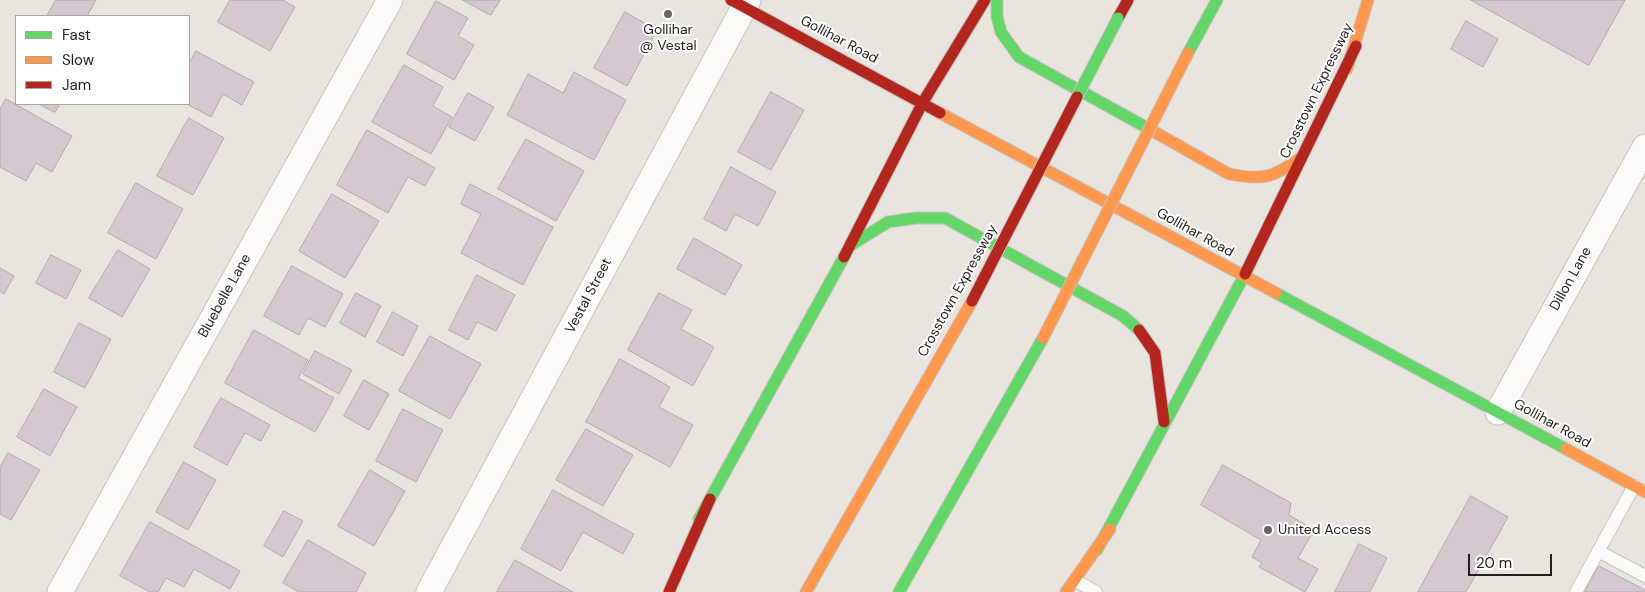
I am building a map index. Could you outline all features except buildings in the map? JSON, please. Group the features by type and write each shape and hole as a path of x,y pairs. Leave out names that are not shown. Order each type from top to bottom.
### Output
{"main road":[{"path":"658,592 851,245 923,102 985,0"},
{"path":"997,0 996,11 1003,40 1019,57 1229,174 1257,180 1274,177 1302,157"},
{"name":"Crosstown Expressway","path":"806,592 972,301 1128,0"},
{"path":"899,592 1043,338 1188,53 1217,0"},
{"path":"1347,69 1368,0"},
{"name":"Crosstown Expressway","path":"1075,587 1110,529 1164,422 1244,277 1347,69 1376,0"},
{"name":"Gollihar Road","path":"741,2 1244,277 1640,489"},
{"path":"851,245 888,222 916,218 946,218 1123,316 1142,332 1154,353 1164,422"},
{"path":"670,592 710,499"},
{"path":"1066,592 1110,529"}],"street":[{"name":"Bluebelle Lane","path":"60,592 390,0"},
{"name":"Vestal Street","path":"429,592 741,2"},
{"name":"Dillon Lane","path":"1498,412 1645,147"}],"lane":[{"path":"1576,592 1598,551 1640,489"},
{"path":"1598,551 1645,576"},
{"path":"1075,587 1096,592"}],"traffic: fast":[{"path":"997,0 997,17 1001,32 1019,57 1151,130"},
{"path":"1188,53 1217,0"},
{"path":"1077,97 1118,18"},
{"path":"851,245 888,222 916,218 945,218 1123,316 1139,330"},
{"path":"699,519 844,257"},
{"path":"1097,550 1245,274"},
{"path":"1276,293 1566,449"},
{"path":"899,592 1043,338"}],"traffic: slow":[{"path":"1347,69 1368,0"},
{"path":"1043,338 1188,53"},
{"path":"940,113 1276,293"},
{"path":"1151,130 1229,174 1251,177 1268,176 1284,169 1302,157"},
{"path":"806,592 972,301"},
{"path":"1566,449 1645,492"},
{"path":"1066,592 1110,529"}],"traffic: jam":[{"path":"731,0 940,113"},
{"path":"923,102 985,0"},
{"path":"1118,18 1128,0"},
{"path":"1245,274 1356,46"},
{"path":"972,301 1077,97"},
{"path":"844,257 923,102"},
{"path":"1139,330 1155,353 1164,422"},
{"path":"669,592 710,499"}],"place":[{"name":"Gollihar @ Vestal","path":"668,14"},
{"name":"United Access","path":"1268,530"}]}
